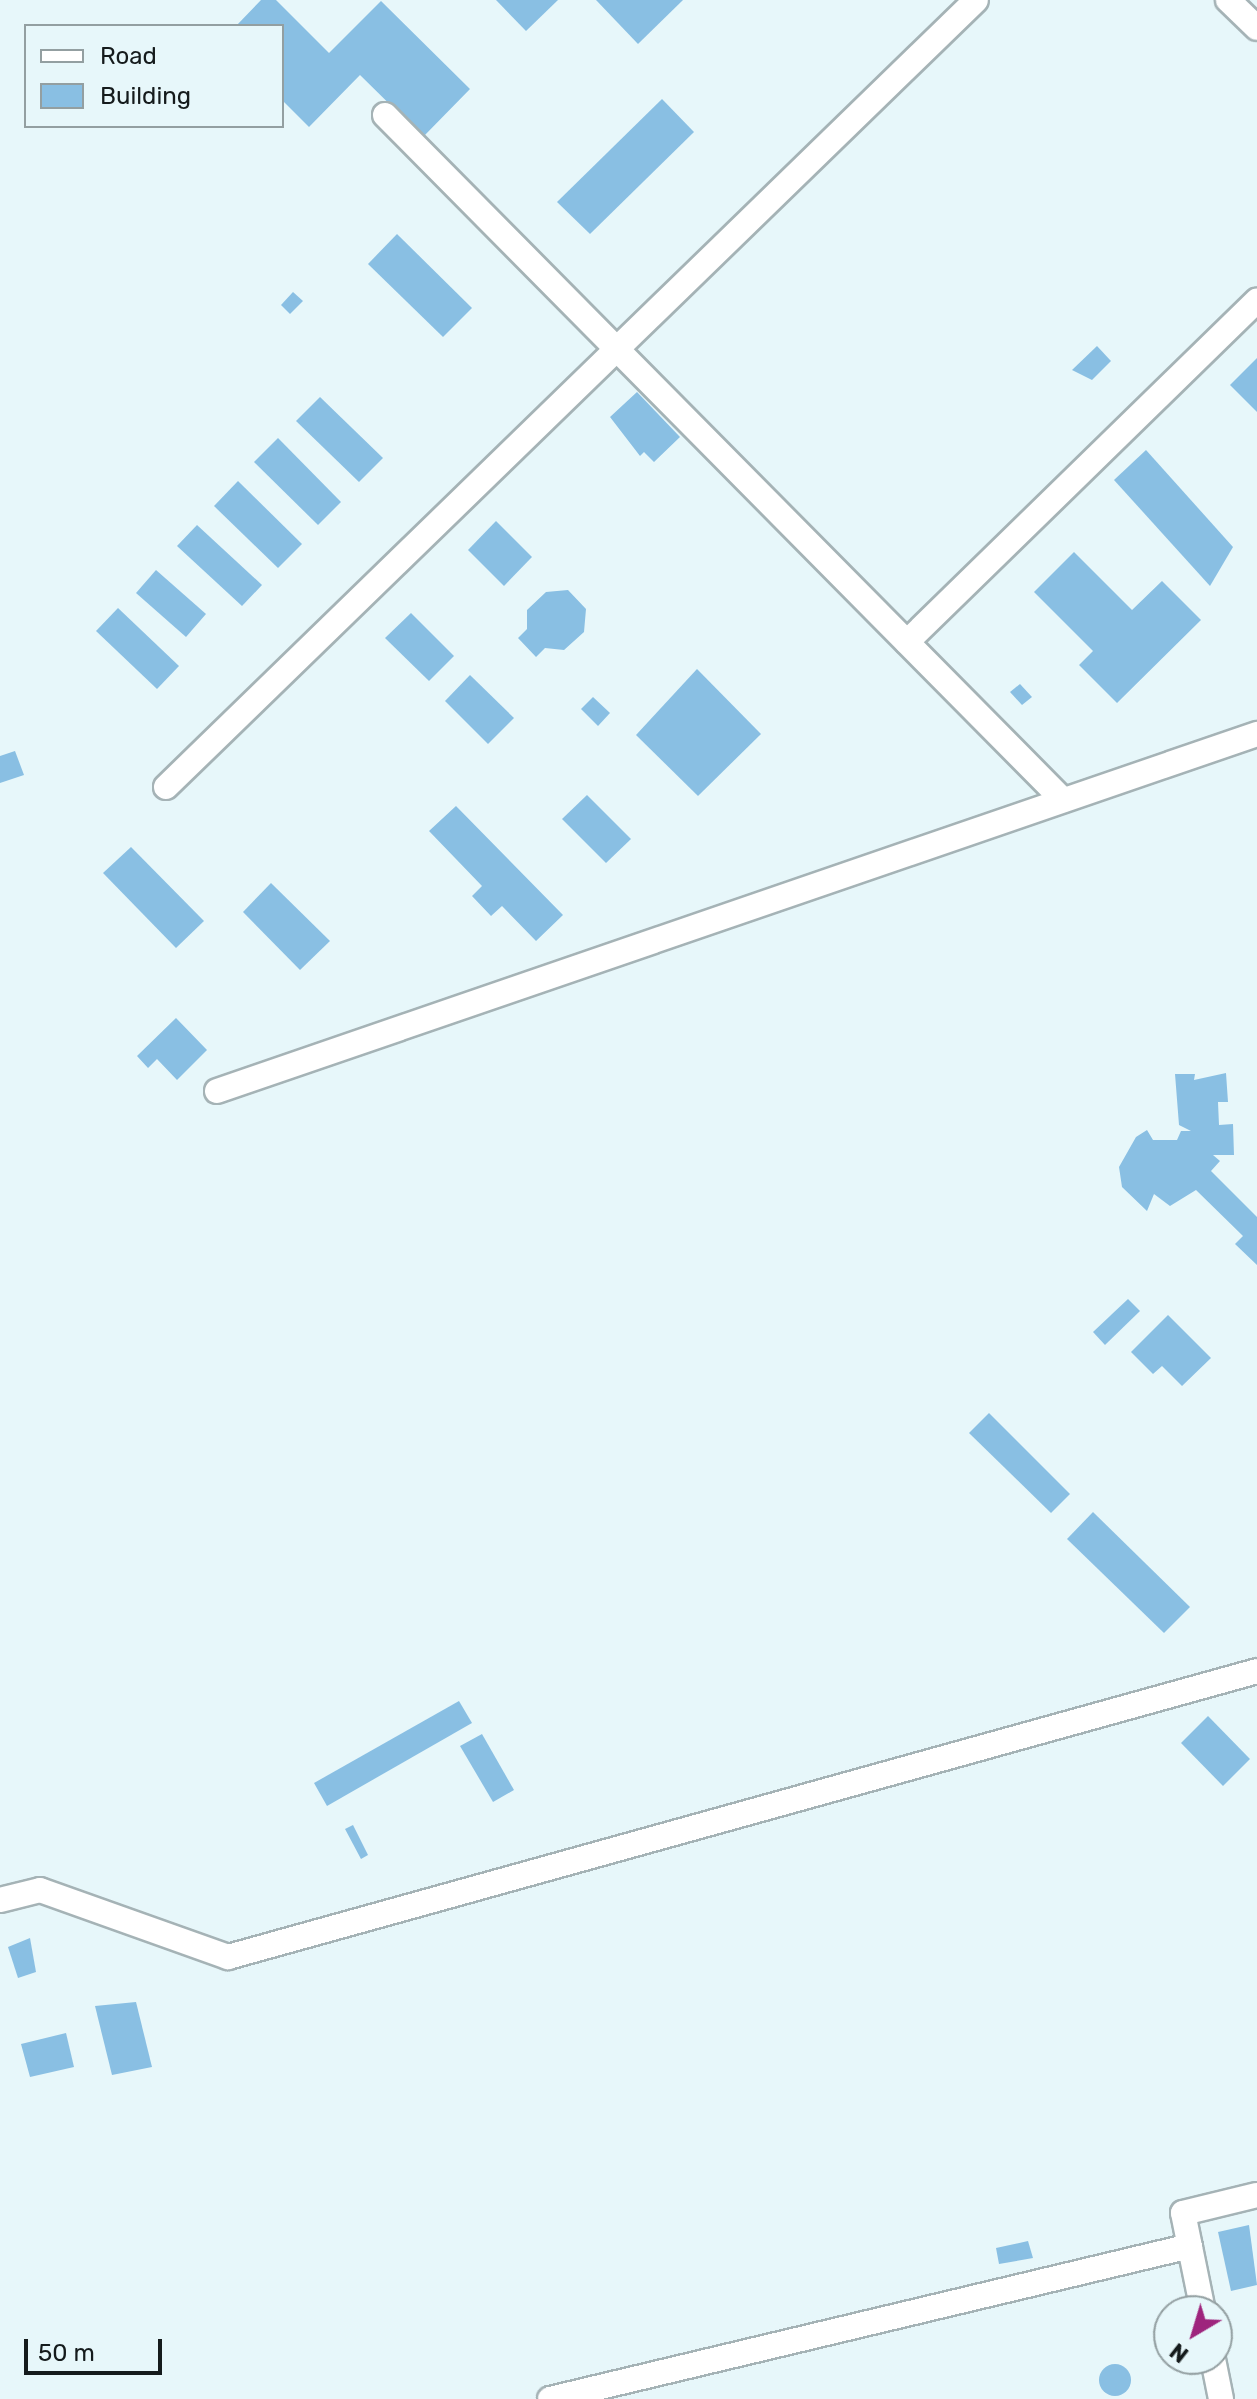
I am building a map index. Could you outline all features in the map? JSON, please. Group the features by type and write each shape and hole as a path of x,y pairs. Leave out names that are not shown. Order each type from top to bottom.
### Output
{"street":[{"path":"166,787 976,0"},
{"path":"1228,0 1257,28"},
{"path":"385,115 1063,800"},
{"path":"907,642 1257,300"},
{"path":"217,1091 1257,734"},
{"path":"0,1900 40,1890 228,1957 1257,1671"},
{"path":"1200,2295 1183,2213 1257,2195"},
{"path":"550,2399 1190,2246"},
{"path":"1216,2375 1221,2399"}],"building":[{"path":"261,0 276,0 329,53 381,1 470,89 423,137 360,75 309,127 284,102 284,24 238,24"},
{"path":"496,0 558,0 526,31"},
{"path":"596,0 683,0 638,44"},
{"path":"662,99 694,132 590,234 557,202"},
{"path":"397,234 472,308 443,337 368,264"},
{"path":"293,292 303,301 290,314 281,305"},
{"path":"1097,346 1111,361 1092,380 1072,370"},
{"path":"1257,358 1257,412 1230,385"},
{"path":"637,392 680,437 654,462 644,452 640,456 610,417"},
{"path":"320,397 383,458 359,482 296,421"},
{"path":"278,438 341,502 318,525 254,462"},
{"path":"1146,450 1233,547 1210,586 1114,480"},
{"path":"238,481 302,544 278,568 214,506"},
{"path":"496,521 532,557 504,586 468,550"},
{"path":"197,525 262,585 242,606 177,546"},
{"path":"1074,552 1132,610 1162,581 1201,620 1117,703 1079,665 1093,651 1034,592"},
{"path":"156,570 206,614 186,637 136,593"},
{"path":"568,590 586,609 584,632 564,650 545,648 536,657 518,638 527,629 527,610 546,592"},
{"path":"118,608 179,666 157,689 96,631"},
{"path":"411,613 454,656 429,681 385,638"},
{"path":"697,669 761,734 698,796 636,735"},
{"path":"470,675 514,718 488,744 445,701"},
{"path":"1020,684 1032,697 1022,705 1010,692"},
{"path":"593,697 610,713 598,726 581,709"},
{"path":"15,751 24,775 0,783 0,756"},
{"path":"587,795 631,839 606,863 562,819"},
{"path":"456,806 563,915 536,941 502,906 491,916 472,896 482,886 429,831"},
{"path":"131,847 204,921 176,948 103,873"},
{"path":"271,883 330,941 300,970 243,912"},
{"path":"176,1018 207,1050 177,1080 157,1059 148,1068 137,1056"},
{"path":"1226,1073 1228,1102 1218,1102 1219,1125 1233,1124 1234,1155 1213,1155 1220,1161 1211,1171 1257,1217 1257,1265 1235,1244 1243,1236 1196,1190 1170,1206 1154,1194 1147,1211 1122,1187 1119,1167 1136,1137 1147,1130 1153,1140 1177,1140 1181,1131 1191,1131 1179,1125 1175,1074 1195,1074 1194,1080"},
{"path":"1128,1299 1140,1311 1105,1345 1093,1332"},
{"path":"1168,1315 1211,1358 1182,1386 1162,1366 1153,1374 1131,1352"},
{"path":"989,1413 1070,1494 1051,1513 969,1433"},
{"path":"1093,1512 1190,1607 1164,1633 1067,1539"},
{"path":"459,1701 472,1723 327,1806 314,1783"},
{"path":"1208,1716 1250,1759 1223,1786 1181,1743"},
{"path":"482,1734 514,1790 493,1802 460,1746"},
{"path":"353,1825 368,1855 361,1859 345,1829"},
{"path":"30,1938 36,1972 18,1978 8,1947"},
{"path":"136,2002 152,2067 112,2075 95,2006"},
{"path":"66,2033 74,2067 30,2077 21,2044"},
{"path":"1249,2225 1257,2285 1231,2291 1218,2232"},
{"path":"1028,2241 1033,2258 999,2264 996,2248"},
{"path":"1115,2364 1126,2369 1131,2380 1126,2391 1115,2396 1104,2391 1099,2380 1104,2369"}]}
